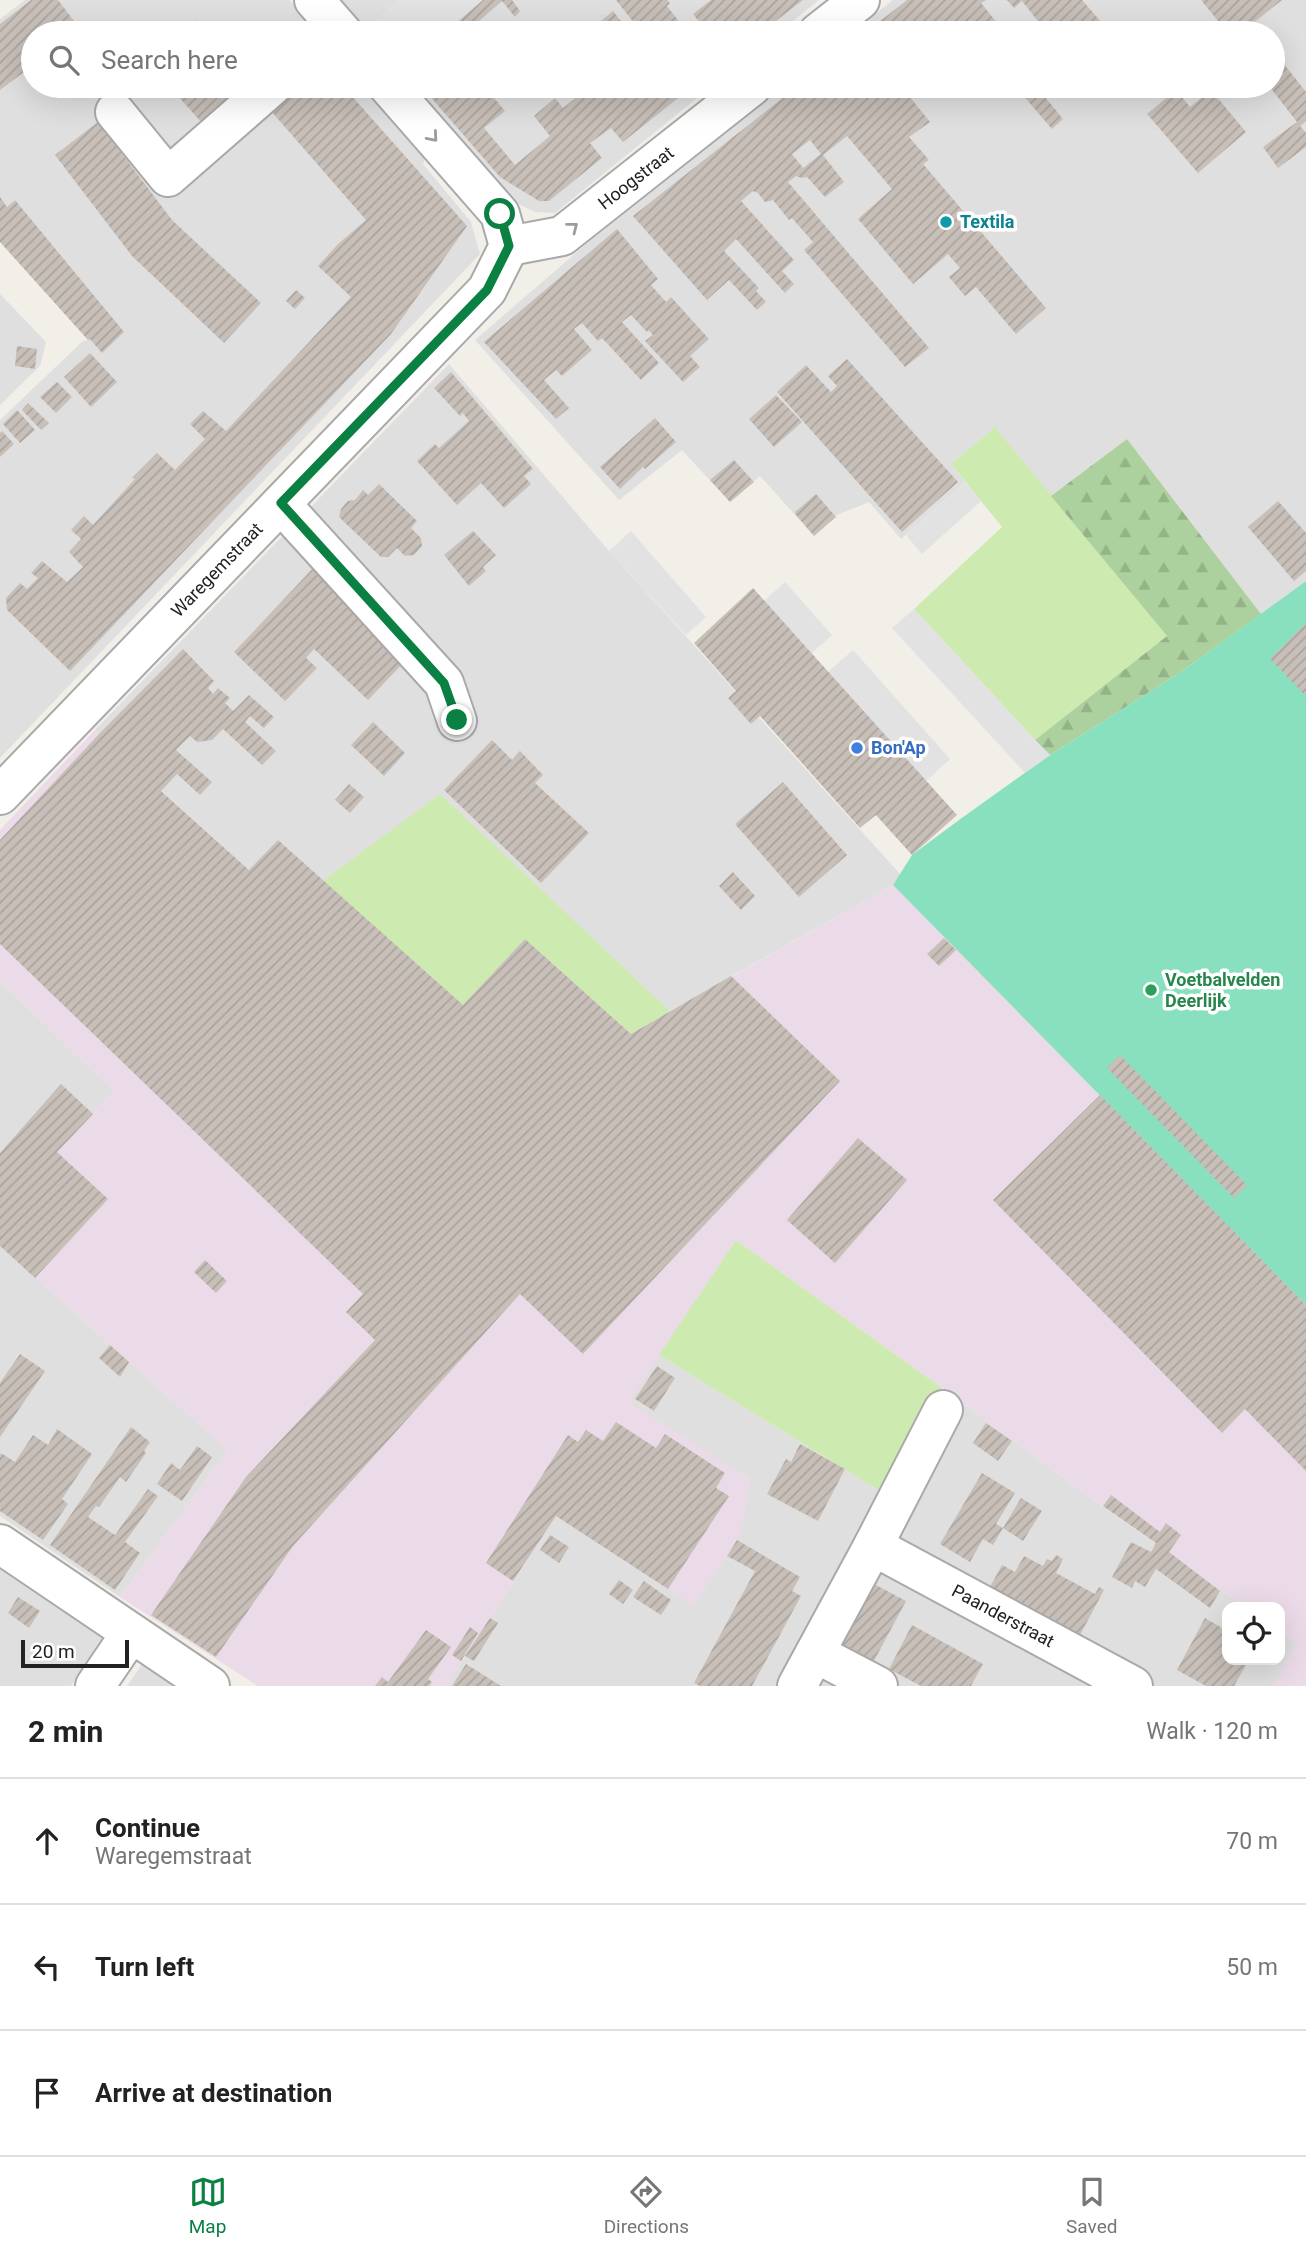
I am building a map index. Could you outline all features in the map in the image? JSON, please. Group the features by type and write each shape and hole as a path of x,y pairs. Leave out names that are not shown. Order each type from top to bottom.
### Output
{"street":[{"path":"833,21 860,0"},
{"path":"115,112 168,177 258,98"},
{"path":"398,98 500,214 509,246"},
{"name":"Hoogstraat","path":"509,246 562,236 737,98"},
{"name":"Waregemstraat","path":"0,795 487,290 509,246"},
{"path":"281,503 444,683 457,720"},
{"path":"797,1686 943,1410"},
{"path":"0,1544 210,1686"},
{"name":"Paanderstraat","path":"873,1546 1133,1686"},
{"path":"95,1686 131,1633"},
{"path":"815,1653 878,1686"}],"shaded area":[{"path":"25,0 289,0 309,21 21,21 21,98 378,98 427,152 423,164 471,222 480,254 0,758 0,420 83,341 88,340 112,319 15,200 7,207 0,198 0,19"},
{"path":"340,0 819,0 793,21 357,21"},
{"path":"398,0 482,0 457,21 374,21"},
{"path":"893,0 1306,0 1306,581 1261,614 1127,439 1051,496 995,427 951,464 965,482 901,539 869,502 837,515 814,536 760,476 730,502 682,450 619,500 475,340 584,246 770,98 1285,98 1285,21 866,21"},
{"path":"421,98 697,98 555,213 535,212 504,197"},
{"path":"0,294 46,342 40,366 0,405"},
{"path":"449,364 609,551 900,874 893,885 670,1011 440,795 323,881 249,870 95,730"},
{"path":"965,482 981,501 922,554 906,535"},
{"path":"631,531 706,617 686,635 609,551"},
{"path":"785,582 832,635 812,653 764,601"},
{"path":"914,609 1050,755 1025,773 892,628"},
{"path":"853,650 950,759 926,781 828,672"},
{"path":"95,730 248,870 278,840 463,1004 525,939 631,1034 893,885 1306,1305 1306,1686 1273,1686 1296,1644 1285,1635 1285,1602 1239,1602 736,1240 629,1402 750,1480 741,1534 694,1606 556,1516 446,1686 258,1686 120,1597 228,1450 0,1246 0,1153 27,1123 57,1152 114,1091 0,981 0,830"},
{"path":"0,981 114,1091 57,1152 27,1123 0,1153"},
{"path":"0,1246 228,1450 120,1597 0,1516"},
{"path":"659,1355 885,1494 783,1686 446,1686 556,1516 750,1480 628,1403"},
{"path":"961,1402 1239,1602 1222,1602 1222,1665 1285,1665 1273,1686 1154,1686 890,1536"},
{"path":"0,1565 103,1638 71,1686 0,1686"},
{"path":"884,1567 1104,1686 810,1686"},
{"path":"1285,1635 1297,1644 1285,1665"},
{"path":"143,1663 178,1686 127,1686"}],"green space":[{"path":"995,427 1167,636 1035,740 914,609 1002,527 951,464"},
{"path":"1127,439 1261,614 1181,672 1050,755 1035,740 1167,636 1051,496"},
{"name":"Voetbalvelden Deerlijk","path":"1306,581 1306,1305 893,885 912,855 959,820 1050,755 1181,672"},
{"path":"440,794 670,1011 631,1034 525,939 463,1005 323,881"},
{"path":"736,1240 942,1388 885,1494 659,1355"}],"building":[{"path":"31,0 58,0 74,21 21,21 21,74 0,90 0,24"},
{"path":"483,0 512,0 520,11 515,17 502,1 479,21 459,21"},
{"path":"616,0 667,0 670,3 667,6 679,21 633,21"},
{"path":"711,0 803,0 776,21 698,21 693,14"},
{"path":"907,0 986,0 981,3 996,21 880,21"},
{"path":"1007,0 1082,0 1100,21 1038,21 1022,1 1014,8"},
{"path":"1201,0 1282,0 1256,21 1218,21"},
{"path":"613,11 621,21 601,21"},
{"path":"1285,65 1306,92 1306,121 1300,126 1306,133 1306,147 1278,168 1263,147 1297,122 1278,98 1285,98"},
{"path":"180,98 231,98 202,123"},
{"path":"286,98 354,98 467,226 391,334 70,671 7,610 6,598 20,583 27,589 38,578 31,573 42,561 67,582 83,567 69,552 81,539 71,530 84,516 93,525 157,453 175,470 205,439 190,424 203,411 226,431 351,297 318,266 366,220 271,111"},
{"path":"431,98 494,98 505,111 484,128 515,165 550,136 534,116 555,98 563,108 576,98 678,98 623,142 611,128 590,143 602,158 549,201 539,201 500,177"},
{"path":"783,98 911,98 930,122 909,137 929,160 923,164 1046,308 1016,334 976,287 965,296 949,277 960,268 948,254 913,284 858,219 892,189 847,136 823,155 844,182 825,197 807,177 796,176 788,182 929,348 905,367 804,250 813,242 792,218 789,220 773,200 765,202 753,191 741,201 794,260 782,271 794,284 785,293 736,239 724,251 759,288 756,291 766,302 757,310 729,280 707,300 633,216","holes":["810,140 821,154 803,168 792,154"]},
{"path":"1025,98 1046,98 1063,119 1052,129"},
{"path":"1166,98 1183,98 1190,107 1201,98 1218,98 1246,132 1198,173 1147,114"},
{"path":"98,122 172,220 261,303 224,343 132,256 55,155"},
{"path":"0,197 7,207 15,200 124,332 102,353 0,242"},
{"path":"617,229 658,279 651,285 666,302 671,297 709,339 690,356 700,367 683,382 645,341 653,335 631,315 622,322 659,363 641,380 602,338 598,341 582,323 574,329 592,350 562,376 556,370 544,380 569,408 556,419 484,342"},
{"path":"296,290 305,298 295,309 286,301"},
{"path":"17,346 37,349 35,369 15,366"},
{"path":"90,353 117,382 91,407 64,377"},
{"path":"847,359 958,482 902,532 777,392 806,365 831,392 837,386 828,376"},
{"path":"451,372 533,469 524,476 531,484 504,508 481,483 457,505 417,461 435,444 439,448 469,421 463,413 460,416 434,388"},
{"path":"57,382 72,397 56,413 40,397"},
{"path":"776,395 802,422 774,447 749,419"},
{"path":"28,403 49,423 41,430 22,410"},
{"path":"17,410 35,430 20,443 3,424"},
{"path":"655,418 676,442 620,489 600,467"},
{"path":"2,431 14,444 0,457 0,433"},
{"path":"734,460 754,482 730,502 710,480"},
{"path":"379,484 417,521 411,528 421,538 422,546 414,555 405,556 397,548 388,557 381,557 339,517 341,509 348,501 355,500 363,490 368,495"},
{"path":"816,494 836,517 814,536 795,512"},
{"path":"1278,501 1306,533 1306,571 1294,581 1248,527"},
{"path":"473,531 496,555 483,567 486,571 469,586 444,555"},
{"path":"317,564 409,657 368,700 314,649 306,658 317,668 285,701 234,652"},
{"name":"Bon'Ap","path":"753,588 957,815 912,855 876,815 860,828 760,716 751,724 728,698 736,691 694,643"},
{"path":"1306,623 1306,696 1270,659"},
{"path":"183,649 214,681 208,688 213,694 218,688 230,698 225,703 233,711 249,695 274,717 264,728 250,716 245,722 276,751 262,765 223,729 212,740 197,742 190,736 176,750 212,782 200,795 177,774 161,791 249,870 278,840 463,1005 525,939 631,1034 731,976 840,1081 583,1354 520,1294 293,1546 216,1657 151,1615 246,1477 375,1340 346,1312 363,1294 0,944 0,840"},
{"path":"373,722 405,753 384,776 351,745"},
{"path":"492,740 512,760 520,751 543,775 535,783 589,833 541,883 444,790"},
{"path":"783,782 847,855 799,897 735,824"},
{"path":"349,784 364,797 350,813 335,800"},
{"path":"733,872 755,896 741,910 719,886"},
{"path":"944,938 956,950 939,966 927,954"},
{"path":"1120,1055 1247,1185 1234,1198 1107,1068"},
{"path":"61,1084 93,1114 57,1152 108,1199 35,1278 0,1246 0,1153"},
{"path":"1100,1095 1306,1305 1306,1471 1245,1409 1222,1433 993,1200"},
{"path":"858,1138 907,1180 835,1263 787,1220"},
{"path":"205,1260 227,1281 216,1293 194,1272"},
{"path":"110,1345 129,1362 120,1377 99,1358"},
{"path":"20,1354 45,1371 0,1437 0,1383"},
{"path":"657,1366 675,1378 654,1411 635,1399"},
{"path":"616,1422 656,1448 665,1434 725,1473 716,1488 729,1496 668,1589 556,1516 513,1581 486,1563 568,1435 578,1442 586,1430 603,1441"},
{"path":"986,1423 1012,1441 998,1461 973,1443"},
{"path":"131,1427 150,1442 144,1451 146,1453 126,1482 120,1477 99,1507 96,1506 88,1517 115,1535 148,1489 158,1496 125,1542 140,1553 115,1590 50,1545"},
{"path":"57,1429 92,1454 62,1499 68,1504 43,1540 0,1511 0,1455 1,1453 15,1462 33,1435 48,1445"},
{"path":"800,1444 845,1469 818,1521 767,1494 786,1459 791,1462"},
{"path":"197,1446 212,1457 182,1501 157,1484 171,1463 180,1470"},
{"path":"982,1473 1015,1493 996,1524 1003,1528 993,1545 983,1539 970,1562 940,1544"},
{"path":"1111,1495 1160,1532 1166,1523 1181,1535 1169,1552 1220,1591 1210,1608 1156,1569 1145,1587 1135,1581 1132,1588 1112,1577 1131,1542 1151,1552 1156,1543 1103,1506"},
{"path":"1021,1498 1042,1511 1023,1541 1003,1528"},
{"path":"550,1535 569,1547 559,1563 540,1550"},
{"path":"737,1540 800,1577 792,1591 801,1596 752,1686 700,1686 694,1683 755,1571 727,1556"},
{"path":"1056,1555 1063,1559 1056,1573 1095,1594 1099,1587 1104,1590 1080,1635 1065,1628 1064,1630 990,1587 1002,1565 1015,1572 1024,1556 1043,1566 1047,1559 1052,1561"},
{"path":"619,1580 633,1590 623,1604 609,1594"},
{"path":"644,1581 671,1600 661,1615 633,1597"},
{"path":"874,1584 906,1601 868,1672 836,1654"},
{"path":"18,1597 40,1611 29,1628 8,1613"},
{"path":"490,1618 498,1623 474,1661 465,1656"},
{"path":"1205,1618 1222,1628 1222,1665 1246,1665 1234,1686 1206,1686 1177,1670"},
{"path":"912,1625 983,1664 971,1686 921,1686 889,1669"},
{"path":"470,1627 478,1633 461,1661 452,1655"},
{"path":"426,1630 451,1647 428,1679 432,1682 429,1686 375,1686 382,1677 388,1682"},
{"path":"466,1664 501,1686 452,1686"}],"place":[{"name":"Textila","path":"946,222"},
{"name":"Bon'Ap","path":"857,748"},
{"name":"Voetbalvelden Deerlijk","path":"1151,990"}],"route":[{"path":"457,720 444,683 281,503 487,290 509,246 500,214"}]}
